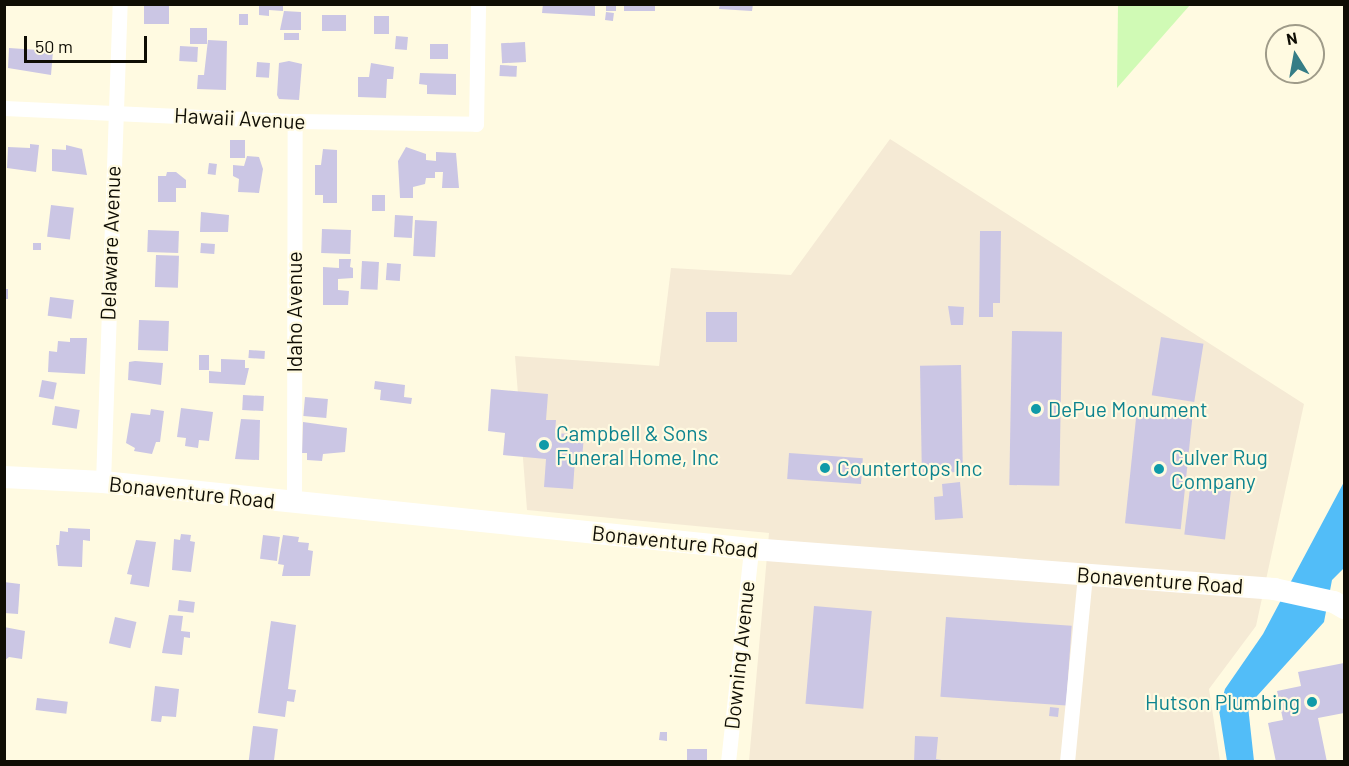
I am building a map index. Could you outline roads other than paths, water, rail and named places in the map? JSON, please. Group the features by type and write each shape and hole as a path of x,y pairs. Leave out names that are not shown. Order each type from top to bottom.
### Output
{"street":[{"name":"Delaware Avenue","path":"103,482 113,111 120,4"},
{"name":"Hawaii Avenue","path":"4,108 113,111 295,121 476,124 478,4"},
{"name":"Idaho Avenue","path":"294,504 295,121"},
{"name":"Bonaventure Road","path":"4,477 103,482 294,504 751,549 1274,589 1339,605"},
{"name":"Downing Avenue","path":"728,762 751,549"},
{"path":"1067,762 1085,575"}],"water":[{"path":"1344,482 1344,568 1332,580 1324,622 1248,706 1254,761 1227,761 1219,710 1225,689 1263,634"}],"place":[{"name":"DePue Monument","path":"1036,409"},
{"name":"Campbell & Sons Funeral Home, Inc","path":"544,445"},
{"name":"Countertops Inc","path":"825,468"},
{"name":"Culver Rug Company","path":"1159,469"},
{"name":"Hutson Plumbing","path":"1312,702"}]}
